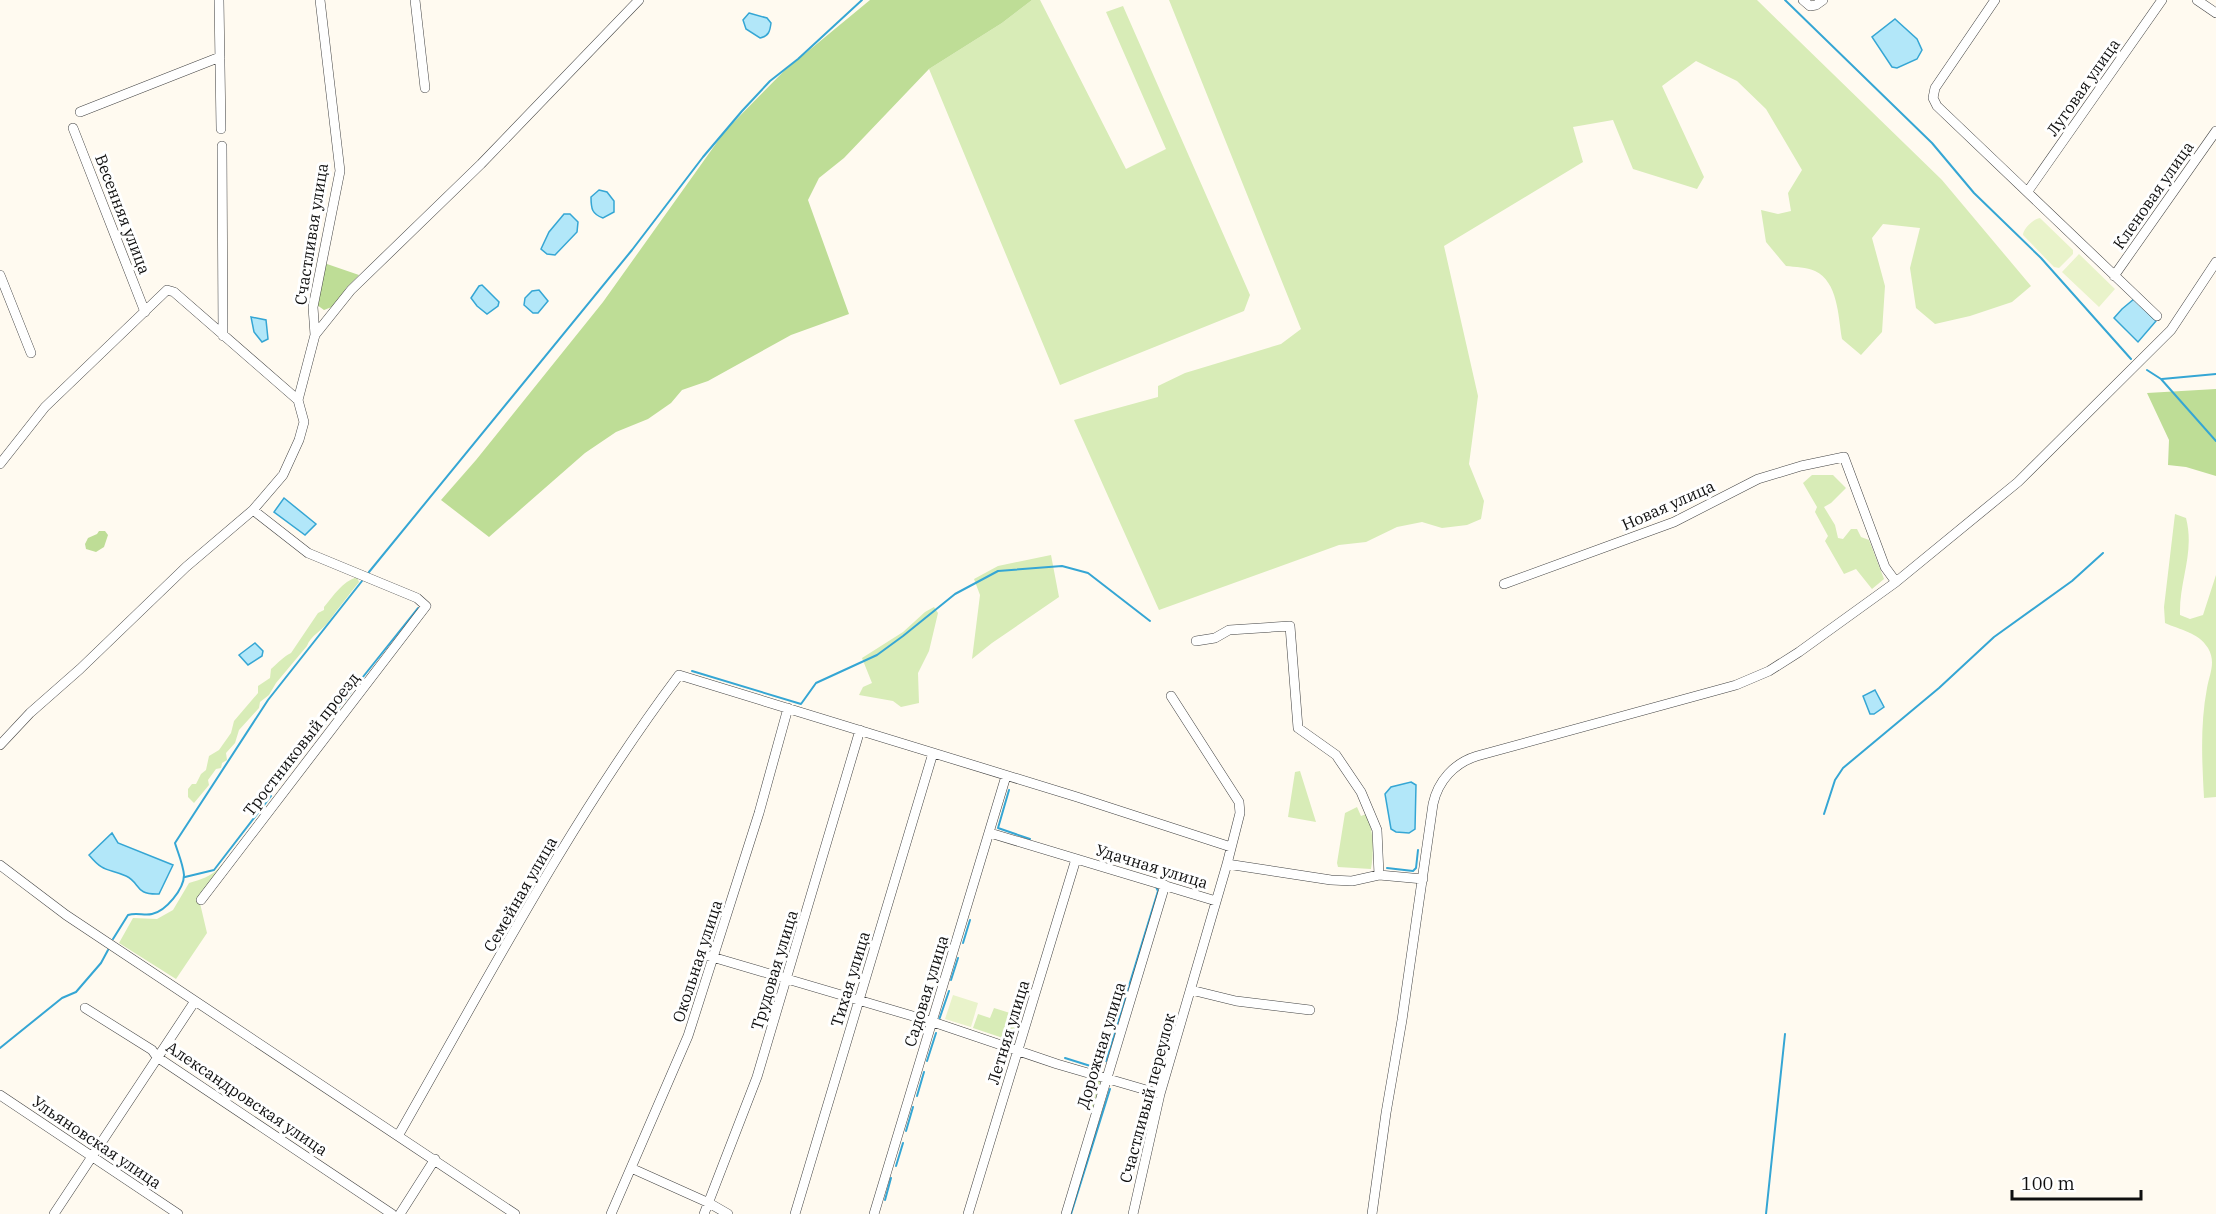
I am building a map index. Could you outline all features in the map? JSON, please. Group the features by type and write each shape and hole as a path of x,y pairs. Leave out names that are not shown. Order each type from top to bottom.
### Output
{"street":[{"path":"219,0 221,129"},
{"name":"Счастливая улица","path":"298,400 315,335 313,307 340,171 320,0"},
{"path":"415,0 426,88"},
{"path":"315,335 351,290 481,164 639,0"},
{"path":"1806,3 1816,5 1823,0"},
{"path":"1995,0 1935,88 1934,98 1937,106 2157,316"},
{"name":"Луговая улица","path":"2028,191 2162,0"},
{"path":"2197,0 2216,13"},
{"path":"80,112 220,57"},
{"name":"Весенняя улица","path":"73,128 144,312"},
{"name":"Кленовая улица","path":"2114,276 2216,131"},
{"path":"222,146 223,336"},
{"path":"1372,1214 1434,798 1446,776 1460,764 1477,756 1744,682 1791,657 1896,582 2018,482 2171,330 2216,262"},
{"path":"0,275 31,353"},
{"path":"0,464 45,407 167,290 174,292 298,400 304,422 299,440 282,475 253,510 186,567 66,682 30,713 0,745"},
{"name":"Новая улица","path":"1504,584 1674,522 1758,479 1801,466 1844,457 1885,567 1896,582"},
{"name":"Тростниковый проезд","path":"201,900 425,608 423,602 417,598 308,553 253,510"},
{"path":"1196,641 1215,638 1229,630 1290,626 1298,728 1336,755 1361,792 1377,830 1379,875"},
{"name":"Семейная улица","path":"398,1136 595,797 679,675 788,708"},
{"path":"1171,696 1239,802 1240,813 1227,864"},
{"path":"788,708 1231,847"},
{"name":"Окольная улица","path":"611,1214 688,1036 759,813 788,708"},
{"name":"Трудовая улица","path":"704,1214 757,1077 788,979 860,730"},
{"name":"Тихая улица","path":"795,1214 933,753"},
{"name":"Садовая улица","path":"874,1214 1006,776"},
{"name":"Удачная улица","path":"990,832 1216,901 1227,864 1331,880 1352,881 1379,875 1423,879"},
{"name":"Летняя улица","path":"968,1214 1076,859"},
{"path":"0,865 66,915 515,1214"},
{"name":"Дорожная улица","path":"1066,1214 1165,885"},
{"name":"Счастливый переулок","path":"1133,1214 1161,1095 1216,901"},
{"path":"702,954 933,1022 1161,1095"},
{"path":"1191,990 1236,1001 1310,1010"},
{"path":"54,1214 195,1000"},
{"name":"Александровская улица","path":"85,1008 152,1050 157,1057 392,1214"},
{"name":"Ульяновская улица","path":"0,1095 178,1214"},
{"path":"400,1214 435,1159"},
{"path":"631,1168 728,1214"}],"green space":[{"path":"870,0 1032,0 1002,23 929,69 844,158 819,178 808,200 849,314 791,335 708,381 682,390 671,403 648,419 616,432 585,453 489,537 441,500 603,302 725,131 784,71"},
{"path":"1032,0 1040,0 1126,169 1166,149 1106,12 1123,6 1250,295 1244,311 1060,385 929,69 1002,23"},
{"path":"1169,0 1757,0 1942,180 2031,286 2012,302 1970,316 1935,324 1916,308 1910,268 1920,228 1883,224 1872,238 1885,286 1882,332 1861,355 1842,339 1836,300 1823,276 1801,267 1786,266 1766,242 1761,210 1778,214 1791,211 1788,193 1802,170 1766,109 1737,81 1696,61 1662,86 1704,177 1697,189 1633,169 1613,120 1573,127 1583,162 1444,246 1478,396 1469,464 1484,501 1481,519 1467,525 1442,528 1422,522 1397,527 1366,542 1339,545 1159,610 1074,420 1158,397 1158,386 1185,373 1281,344 1301,329"},
{"path":"2040,218 2073,250 2073,254 2059,268 2054,267 2023,235 2034,220"},
{"path":"2079,254 2115,289 2099,307 2062,272"},
{"path":"327,264 359,275 346,288 337,305 324,310 317,305 323,267"},
{"path":"2216,389 2216,476 2186,467 2168,465 2169,440 2147,393"},
{"path":"1812,475 1833,475 1846,488 1824,507 1835,525 1838,538 1843,539 1851,529 1857,529 1861,537 1869,540 1884,579 1872,589 1856,569 1844,574 1825,541 1828,536 1815,512 1817,507 1803,483"},
{"path":"2175,514 2186,518 2189,543 2180,615 2190,619 2203,615 2216,575 2216,797 2204,798 2202,743 2203,716 2212,658 2208,648 2199,638 2165,623 2164,607"},
{"path":"99,531 105,531 108,535 104,547 96,552 86,549 85,544 88,538"},
{"path":"1051,555 1059,597 972,659 980,595 974,579 998,566"},
{"path":"357,577 359,582 329,621 311,639 269,695 260,702 259,708 239,730 235,743 226,753 227,760 222,763 221,768 216,769 208,780 209,785 194,803 188,797 188,789 192,784 196,784 206,770 209,756 219,750 231,733 234,721 258,693 258,686 270,678 271,669 291,653 318,613 324,610 339,589"},
{"path":"934,607 938,613 929,651 918,673 919,703 901,707 893,701 859,695 863,687 872,683 862,658 903,632"},
{"path":"1300,771 1316,822 1288,817 1295,772"},
{"path":"1357,807 1361,816 1366,814 1371,827 1373,848 1371,869 1338,867 1337,863 1345,813"},
{"path":"234,850 199,899 207,933 176,979 119,943 133,918 157,919 173,910 189,883 215,871"},
{"path":"953,995 978,1003 971,1027 945,1019"},
{"path":"994,1008 1020,1016 1012,1041 973,1028 978,1014 990,1018"},
{"path":"1096,1078 1102,1083 1094,1109 1082,1105 1087,1091 1092,1092"}],"water":[{"path":"749,13 767,18 771,23 765,36 760,38 746,29 743,20"},
{"path":"1895,19 1917,39 1922,50 1917,59 1897,68 1892,67 1872,37"},
{"path":"599,190 607,192 614,201 614,212 603,218 594,213 591,205 591,197"},
{"path":"564,214 570,214 578,222 577,232 555,255 547,254 541,249 549,232"},
{"path":"482,285 499,302 498,306 487,314 471,298"},
{"path":"539,290 548,301 538,313 533,313 524,305 525,298 532,291"},
{"path":"2134,299 2156,321 2138,342 2114,318"},
{"path":"251,317 266,320 268,339 262,342 254,332"},
{"path":"284,498 316,524 305,535 274,512"},
{"path":"255,643 263,651 262,656 248,665 239,655"},
{"path":"1875,690 1884,707 1870,714 1863,696"},
{"path":"1411,782 1416,785 1415,829 1409,833 1396,832 1391,829 1385,794 1391,787"},
{"path":"112,833 118,843 173,865 159,894 145,893 131,879 102,867 89,855"}],"waterway":[{"path":"369,572 632,250 703,157 742,111 770,81 798,59 862,0"},
{"path":"1785,0 1932,143 1974,193 2041,258 2131,359"},
{"path":"2147,370 2161,379 2216,441"},
{"path":"2162,379 2216,374"},
{"path":"1824,814 1835,780 1843,768 1939,688 1994,637 2072,581 2103,553"},
{"path":"692,671 801,704 816,683 877,655 955,594 998,571 1062,566 1088,573 1150,621"},
{"path":"113,939 128,915 157,912 163,909 178,893 184,875 175,843 268,700 362,581"},
{"path":"307,747 418,608"},
{"path":"1009,790 998,828 1030,839"},
{"path":"185,877 214,870 271,796"},
{"path":"1387,868 1413,871 1416,868 1418,850"},
{"path":"1106,1061 1158,891 1156,887"},
{"path":"963,943 970,920"},
{"path":"0,1048 62,998 76,992 101,963 108,950"},
{"path":"951,980 958,958"},
{"path":"939,1020 949,991"},
{"path":"927,1061 936,1033"},
{"path":"1766,1214 1785,1034"},
{"path":"1065,1058 1100,1069"},
{"path":"917,1096 924,1072"},
{"path":"1071,1214 1110,1089"},
{"path":"906,1131 913,1107"},
{"path":"896,1166 903,1143"},
{"path":"885,1200 891,1178"}]}
